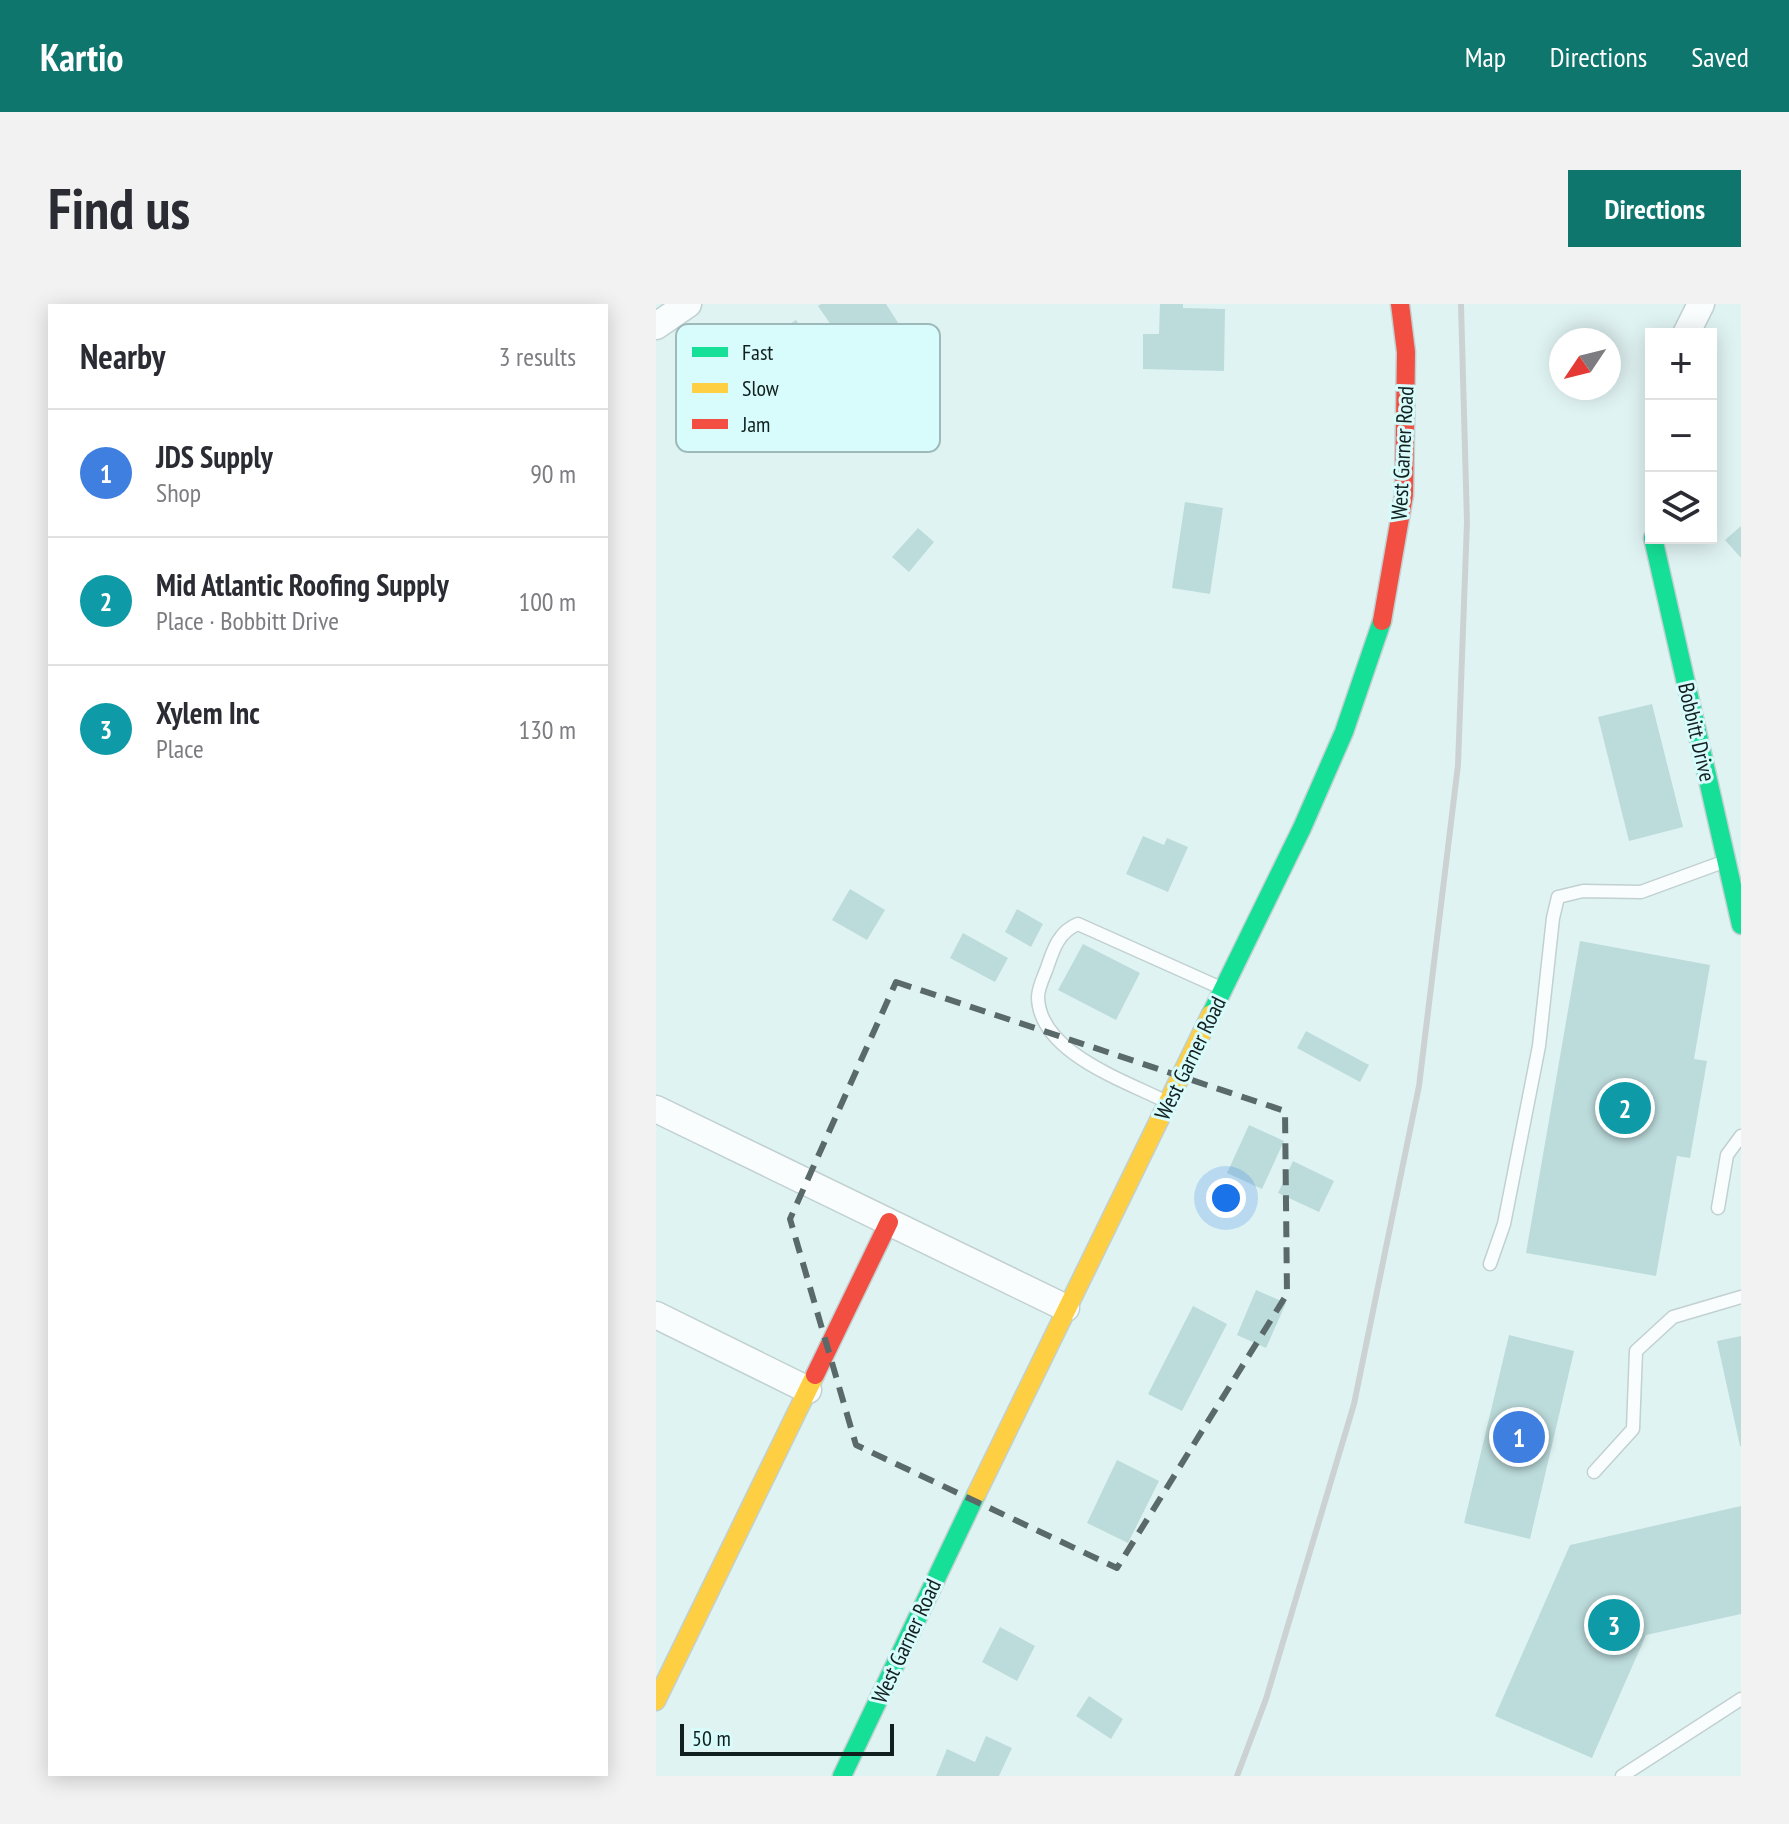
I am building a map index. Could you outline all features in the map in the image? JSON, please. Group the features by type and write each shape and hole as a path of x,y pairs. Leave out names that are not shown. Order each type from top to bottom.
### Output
{"main road":[{"name":"West Garner Road","path":"842,1776 1066,1308 1302,828 1344,732 1384,615 1404,495 1406,352 1400,304"},
{"name":"Bobbitt Drive","path":"1654,544 1741,925"},
{"path":"656,1701 889,1222"}],"street":[{"path":"656,326 688,304"},
{"path":"1689,328 1701,304"},
{"path":"656,1109 1066,1308"},
{"path":"656,1315 808,1390"}],"lane":[{"path":"1490,1264 1504,1224 1539,1046 1558,897 1583,891 1641,892 1726,861"},
{"path":"1168,1103 1070,1052 1053,1037 1042,1020 1037,994 1058,941 1069,927 1078,924 1223,989"},
{"path":"1718,1208 1727,1155 1741,1136"},
{"path":"1594,1472 1633,1429 1636,1351 1673,1317 1741,1297"},
{"path":"1622,1776 1741,1699"}],"highlighted area":[{"path":"896,982 1285,1111 1287,1294 1117,1568 856,1445 790,1219"}],"building":[{"path":"886,304 899,324 830,324 818,306"},
{"path":"1160,304 1225,309 1224,371 1143,369 1143,334 1159,334"},
{"path":"1185,502 1223,508 1210,594 1172,588"},
{"path":"1741,526 1741,558 1725,540"},
{"path":"918,528 934,542 909,572 892,557"},
{"path":"1652,704 1683,827 1629,841 1598,717"},
{"path":"1143,836 1164,845 1167,838 1188,847 1168,892 1126,874"},
{"path":"850,889 885,910 867,940 832,920"},
{"path":"1017,909 1043,924 1031,947 1005,932"},
{"path":"963,933 1008,958 995,982 950,958"},
{"path":"1580,941 1710,965 1694,1059 1707,1061 1690,1158 1677,1156 1656,1276 1526,1253"},
{"path":"1083,944 1140,973 1116,1020 1058,990"},
{"path":"1306,1031 1369,1065 1360,1082 1297,1048"},
{"path":"1249,1125 1284,1141 1262,1189 1227,1173"},
{"path":"1293,1161 1334,1181 1319,1212 1278,1193"},
{"path":"1256,1290 1286,1303 1266,1348 1237,1335"},
{"path":"1193,1306 1227,1324 1182,1411 1148,1394"},
{"path":"1509,1335 1574,1351 1530,1539 1464,1523"},
{"path":"1741,1336 1741,1446 1740,1446 1717,1341"},
{"path":"1117,1460 1159,1481 1128,1543 1087,1523"},
{"path":"1741,1506 1741,1614 1646,1635 1592,1758 1495,1716 1570,1545"},
{"path":"1000,1627 1035,1646 1017,1681 982,1662"},
{"path":"1089,1696 1123,1719 1111,1739 1076,1716"},
{"path":"986,1736 1012,1748 999,1776 936,1776 947,1749 975,1762"}],"railway":[{"path":"1237,1776 1266,1699 1354,1404 1419,1086 1458,765 1467,522 1461,304"}],"traffic: fast":[{"path":"1654,544 1741,925"},
{"path":"1211,1014 1302,828 1344,732 1382,621"},
{"path":"842,1776 976,1495"}],"traffic: slow":[{"path":"976,1495 1211,1014"},
{"path":"656,1701 815,1375"}],"traffic: jam":[{"path":"1382,621 1404,495 1406,352 1400,304"},
{"path":"815,1375 889,1222"}],"place":[{"name":"Mid Atlantic Roofing Supply","path":"1625,1108"},
{"name":"JDS Supply","path":"1519,1437"},
{"name":"Xylem Inc","path":"1614,1625"}]}
